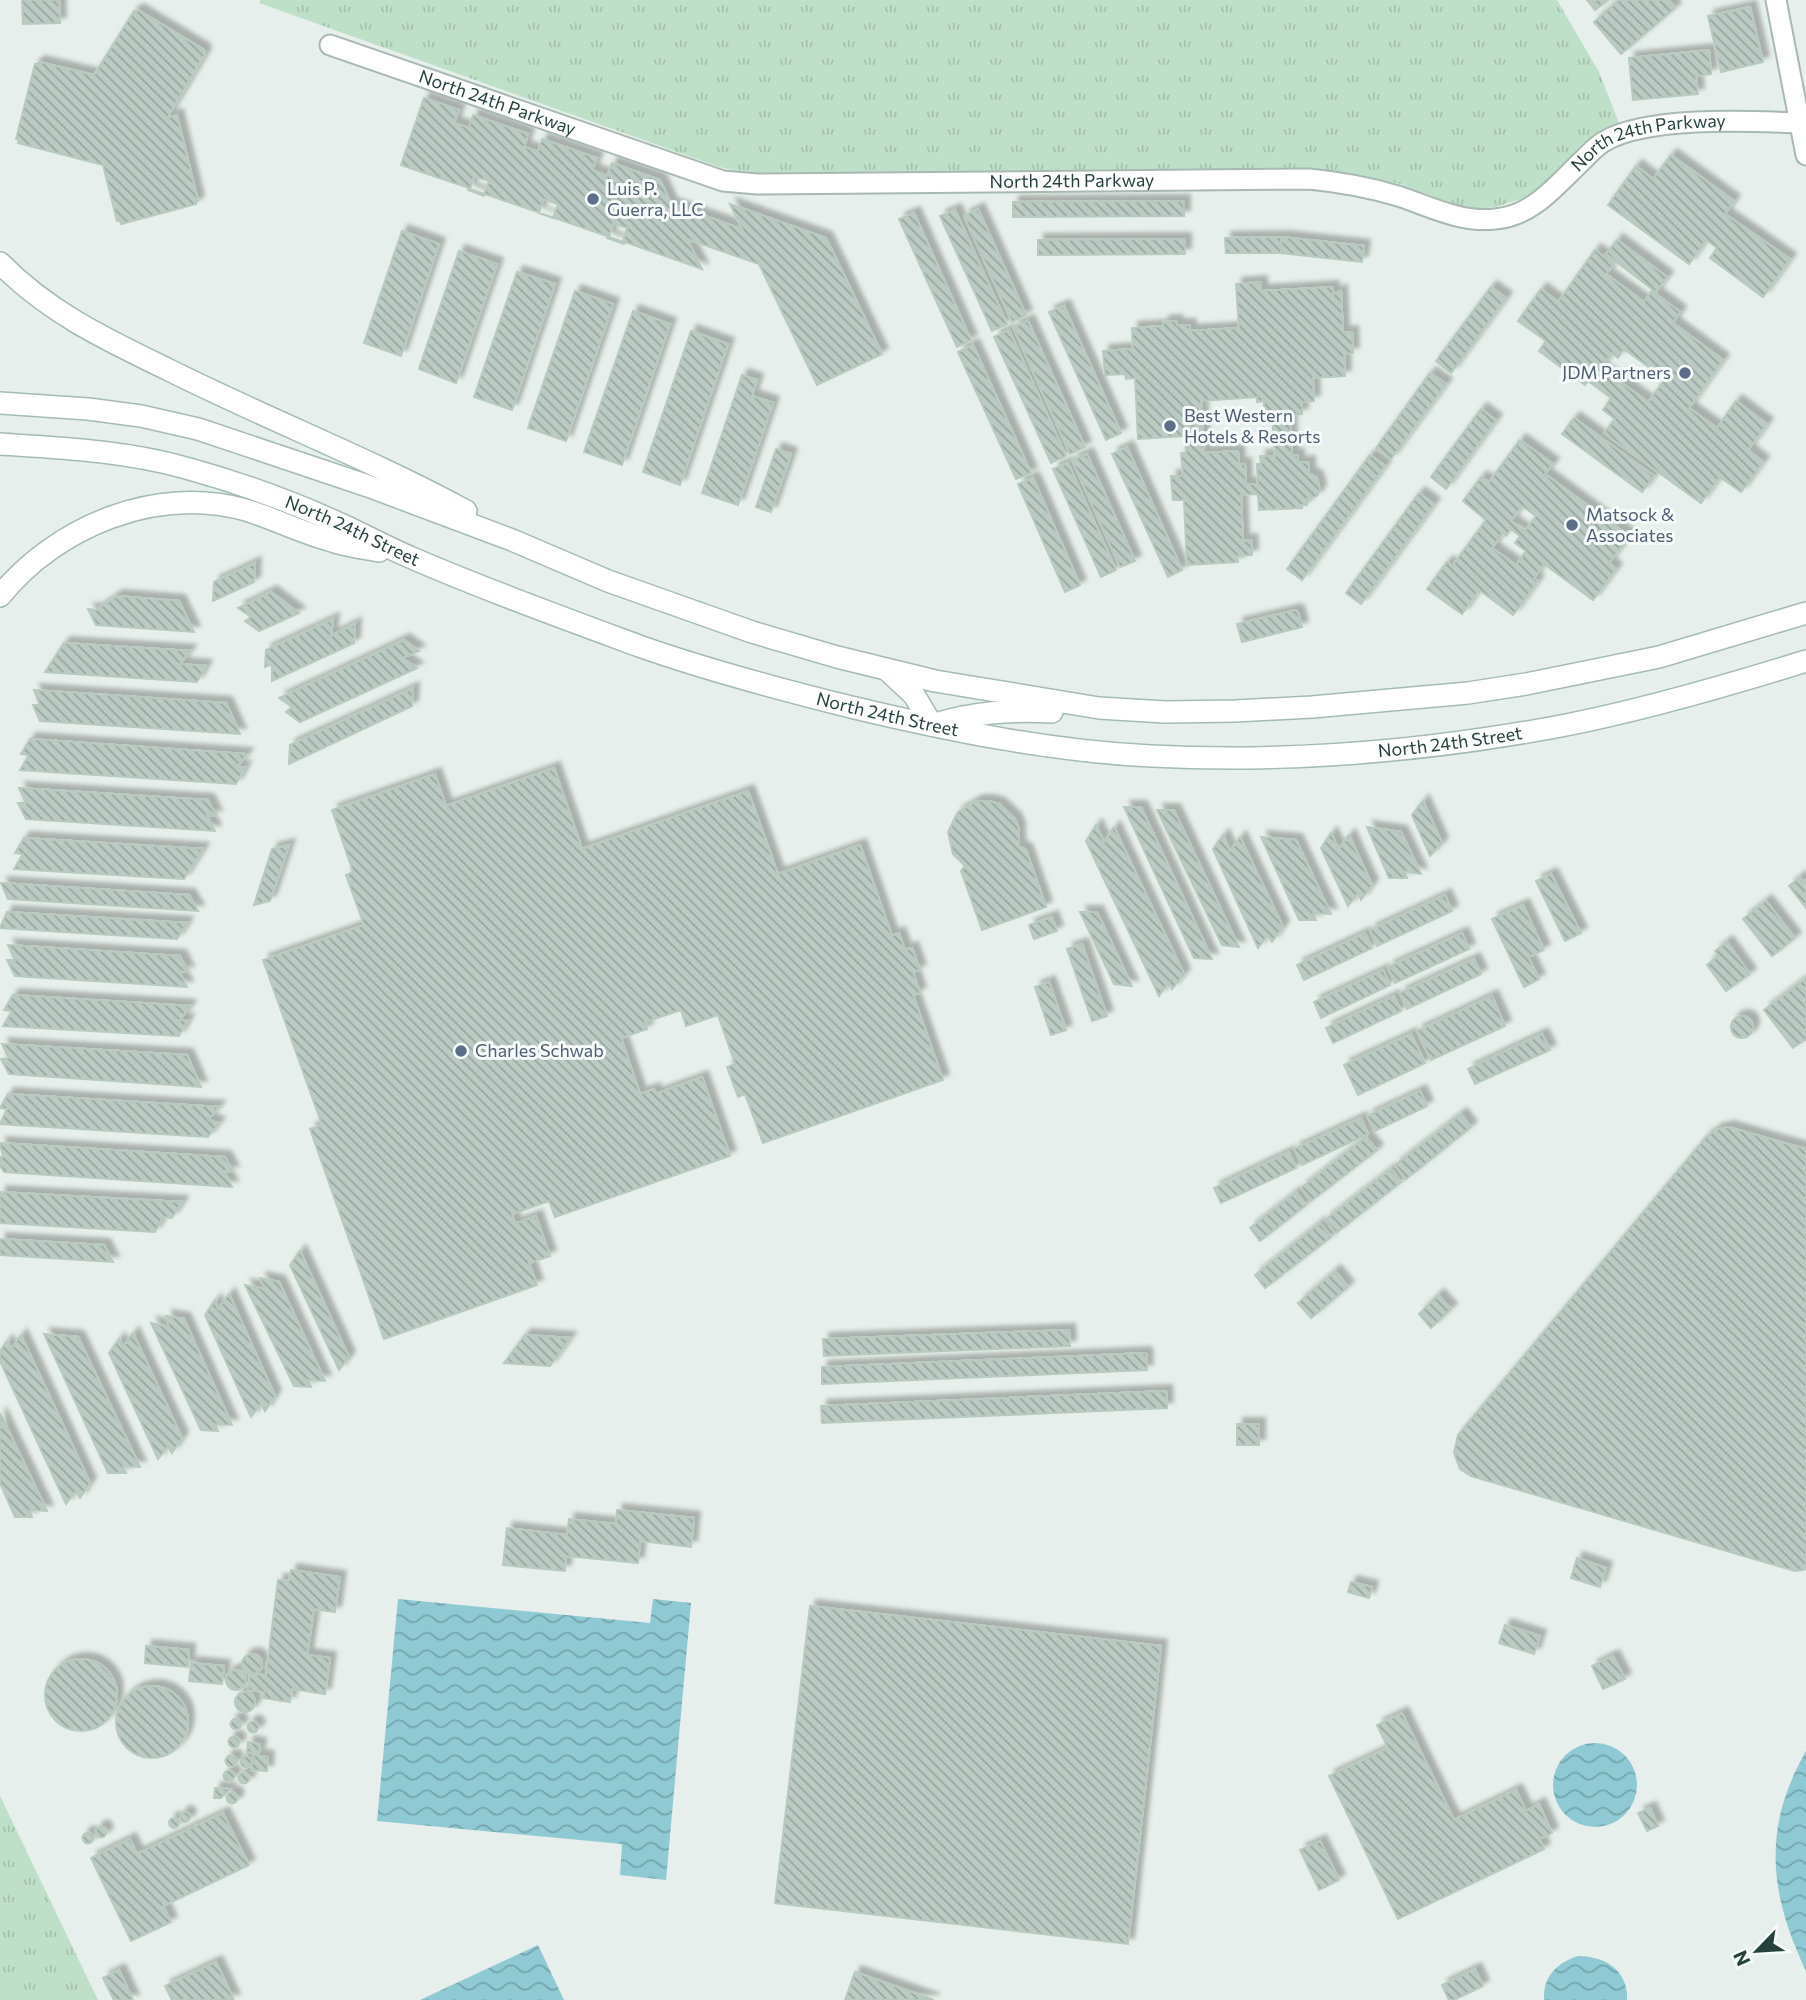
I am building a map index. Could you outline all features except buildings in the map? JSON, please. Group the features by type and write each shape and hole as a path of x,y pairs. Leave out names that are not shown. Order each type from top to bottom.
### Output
{"main road":[{"path":"0,263 18,282 85,328 213,393 422,487 486,522 512,540"},
{"path":"0,403 141,416 198,429 358,482 512,540 608,581 752,632 935,681 1023,697 1161,711 1312,707 1468,693 1539,682 1659,657 1806,613"},
{"name":"North 24th Street","path":"0,444 94,452 182,466 280,499 339,523 411,558 639,646 758,684 932,725 1041,746 1151,756 1265,757 1431,745 1565,725 1679,698 1806,661"},
{"path":"0,596 35,560 67,537 120,514 162,506 216,505 245,510 334,542 411,558"},
{"path":"886,669 914,695 932,725 968,715 997,711 1096,715 1127,709"}],"street":[{"path":"1776,0 1806,155"},
{"name":"North 24th Parkway","path":"330,45 723,181 757,184 1309,178 1398,196 1450,215 1496,219 1525,211 1603,141 1626,132 1655,125 1689,123 1798,124"}],"green space":[{"path":"261,0 1557,0 1599,72 1619,123 1581,145 1548,183 1533,195 1496,207 1476,209 1453,204 1400,184 1354,174 1310,169 755,175 719,167 259,3"},
{"path":"0,1796 98,2000 0,2000"}],"water":[{"path":"398,1599 650,1623 653,1599 691,1603 666,1880 620,1875 622,1844 377,1821"},
{"path":"1595,1743 1611,1746 1625,1755 1634,1769 1637,1785 1634,1801 1625,1815 1611,1824 1595,1827 1579,1824 1565,1815 1556,1801 1553,1785 1556,1769 1565,1755 1579,1746"},
{"path":"1806,1751 1806,1971 1784,1915 1776,1861 1782,1807"},
{"path":"538,1945 564,2000 420,2000"},
{"path":"1578,1956 1597,1959 1613,1967 1624,1980 1627,2000 1544,2000 1549,1977 1564,1962"}],"place":[{"name":"Luis P. Guerra, LLC","path":"593,199"},
{"name":"JDM Partners","path":"1685,373"},
{"name":"Best Western Hotels & Resorts","path":"1170,426"},
{"name":"Matsock & Associates","path":"1572,525"},
{"name":"Charles Schwab","path":"461,1051"}]}
